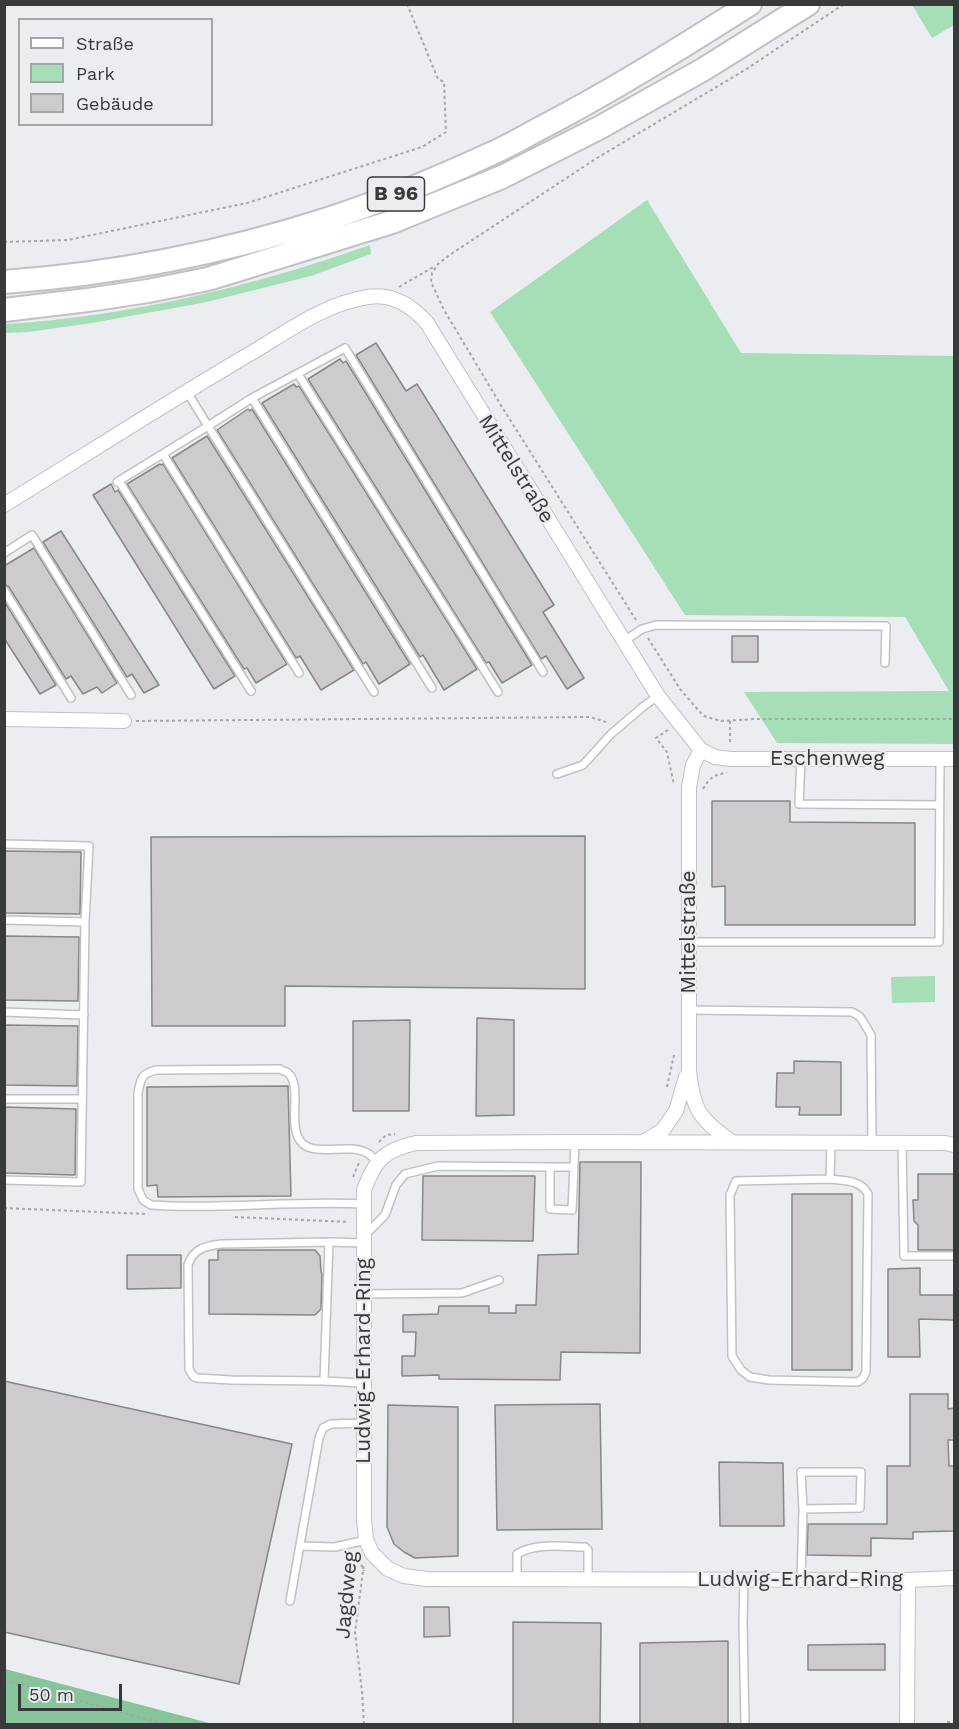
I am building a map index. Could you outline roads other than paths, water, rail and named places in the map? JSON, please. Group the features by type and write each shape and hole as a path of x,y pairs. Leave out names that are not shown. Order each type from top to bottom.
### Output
{"highway":[{"name":"B 96","path":"4,282 86,273 197,254 326,220 379,201 488,156 588,104 750,4"},
{"name":"B 96","path":"4,310 148,291 208,279 392,222 502,177 599,129 704,69 808,4"}],"street":[{"name":"Mittelstraße","path":"4,505 187,392 327,310 368,296 383,296 400,301 417,311 427,323 658,696 701,750 693,765 689,787 688,1070 692,1096 697,1109 709,1126 732,1143"},
{"path":"4,719 124,721"},
{"name":"Eschenweg","path":"701,750 729,766 801,759 954,759"},
{"name":"Mittelstraße","path":"643,1142 663,1130 676,1111 688,1070"},
{"name":"Ludwig-Erhard-Ring","path":"954,1145 643,1142 416,1143 400,1146 388,1153 372,1157 371,1171 357,1204 364,1239 364,1520 360,1541 388,1569 404,1576 427,1579 908,1580 954,1578"},
{"path":"907,1725 908,1580"}],"lane":[{"path":"251,692 118,482 252,398 345,348 543,672"},
{"path":"298,374 498,692"},
{"path":"187,392 374,692"},
{"path":"252,398 432,688"},
{"path":"164,454 299,673"},
{"path":"4,553 32,535 131,695"},
{"path":"4,590 71,698"},
{"path":"624,641 642,629 656,625 886,626 885,663"},
{"path":"557,774 583,765 611,734 658,696"},
{"path":"801,759 799,804 939,805"},
{"path":"689,942 939,942 940,759"},
{"path":"4,844 89,846 85,922 81,1182 4,1180"},
{"path":"4,920 85,922"},
{"path":"688,1010 852,1012 859,1016 871,1035 872,1143"},
{"path":"4,1012 84,1015"},
{"path":"357,1204 151,1205 143,1200 138,1190 140,1080 146,1072 156,1070 280,1070 288,1073 294,1083 295,1131 301,1143 310,1149 352,1149 372,1157"},
{"path":"4,1099 82,1099"},
{"path":"550,1167 550,1209 572,1210 575,1142"},
{"path":"830,1179 831,1143"},
{"path":"902,1143 904,1256 954,1256"},
{"path":"363,1383 231,1380 193,1376 189,1370 188,1265 194,1254 208,1246 221,1244 364,1239 385,1215 396,1185 405,1174 438,1166 574,1167"},
{"path":"830,1179 857,1183 865,1187 868,1194 866,1372 858,1382 770,1380 750,1377 741,1370 732,1356 730,1195 733,1186 736,1181 830,1179"},
{"path":"324,1381 329,1242"},
{"path":"363,1293 462,1293 499,1280"},
{"path":"290,1601 319,1438 323,1428 331,1424 363,1423"},
{"path":"801,1579 803,1509 801,1472 861,1472 860,1508 803,1509"},
{"path":"300,1546 335,1547 360,1541"},
{"path":"517,1578 517,1554 537,1546 585,1548 588,1550 588,1579"},
{"path":"744,1579 744,1725"}]}
